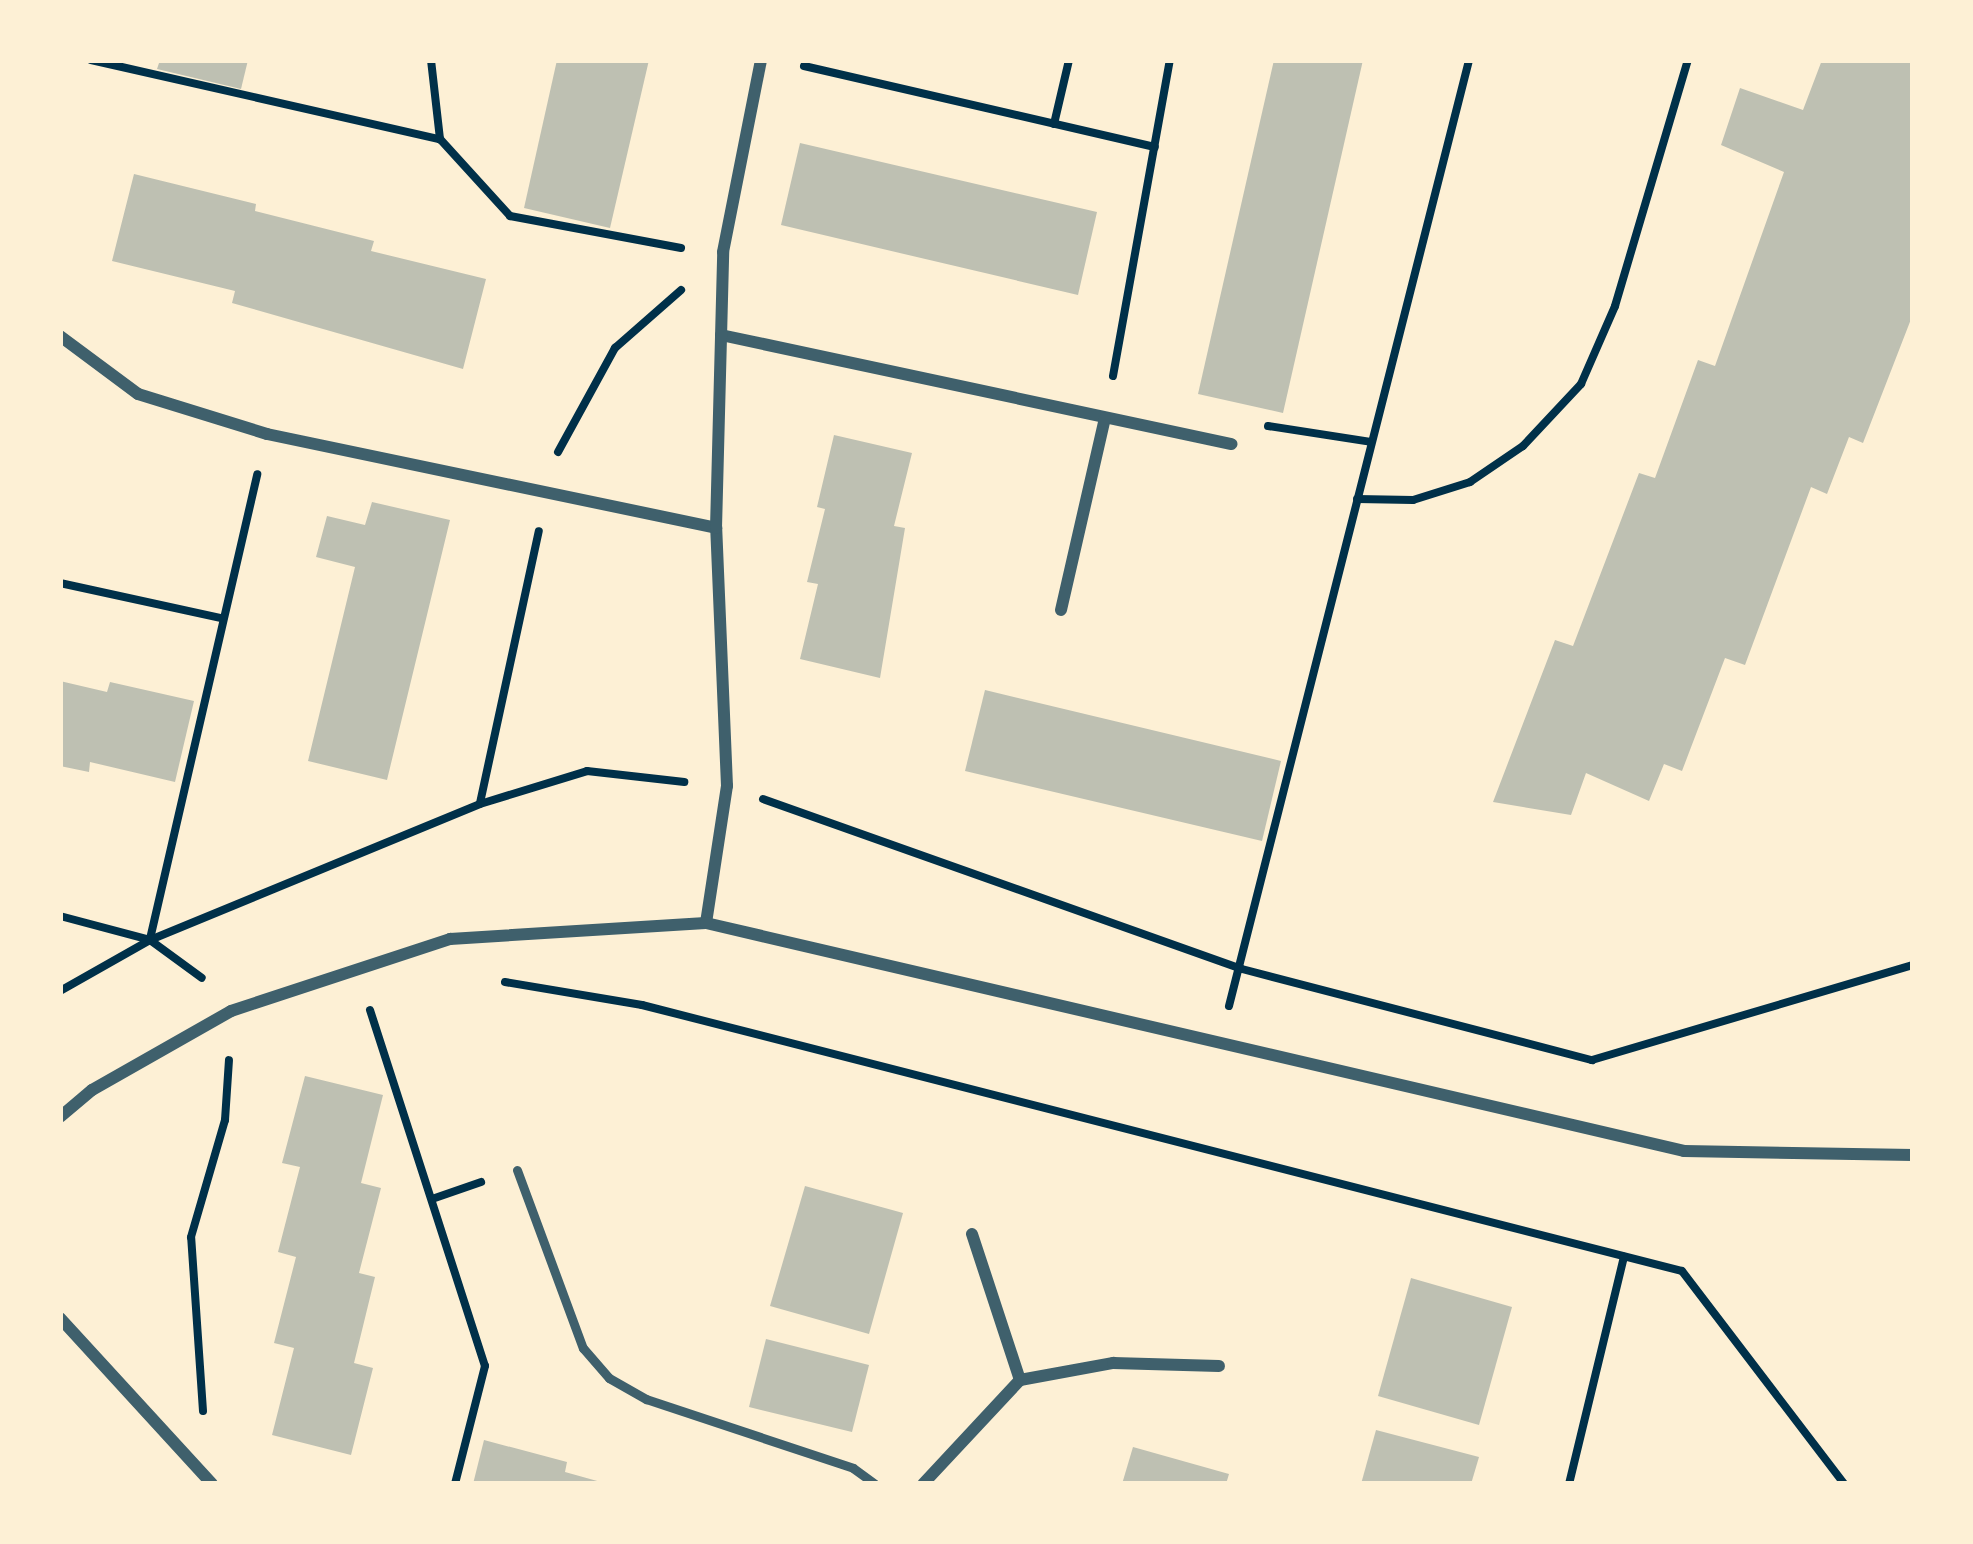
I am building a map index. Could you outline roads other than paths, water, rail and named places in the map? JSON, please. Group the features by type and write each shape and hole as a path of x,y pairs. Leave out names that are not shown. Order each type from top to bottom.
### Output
{"street":[{"path":"706,923 727,787 716,528 723,252 761,60"},
{"path":"721,335 1231,444"},
{"path":"60,336 138,394 267,434 546,498 716,528"},
{"path":"1061,610 1105,418"},
{"path":"60,1117 92,1090 231,1011 450,939 706,923 1215,1048 1684,1151 1913,1155"},
{"path":"972,1234 1020,1380"},
{"path":"60,1318 212,1484"},
{"path":"923,1484 1020,1380 1113,1363 1219,1366"}],"lane":[{"path":"517,1170 583,1348 608,1378 646,1399 854,1468 874,1484"}]}
